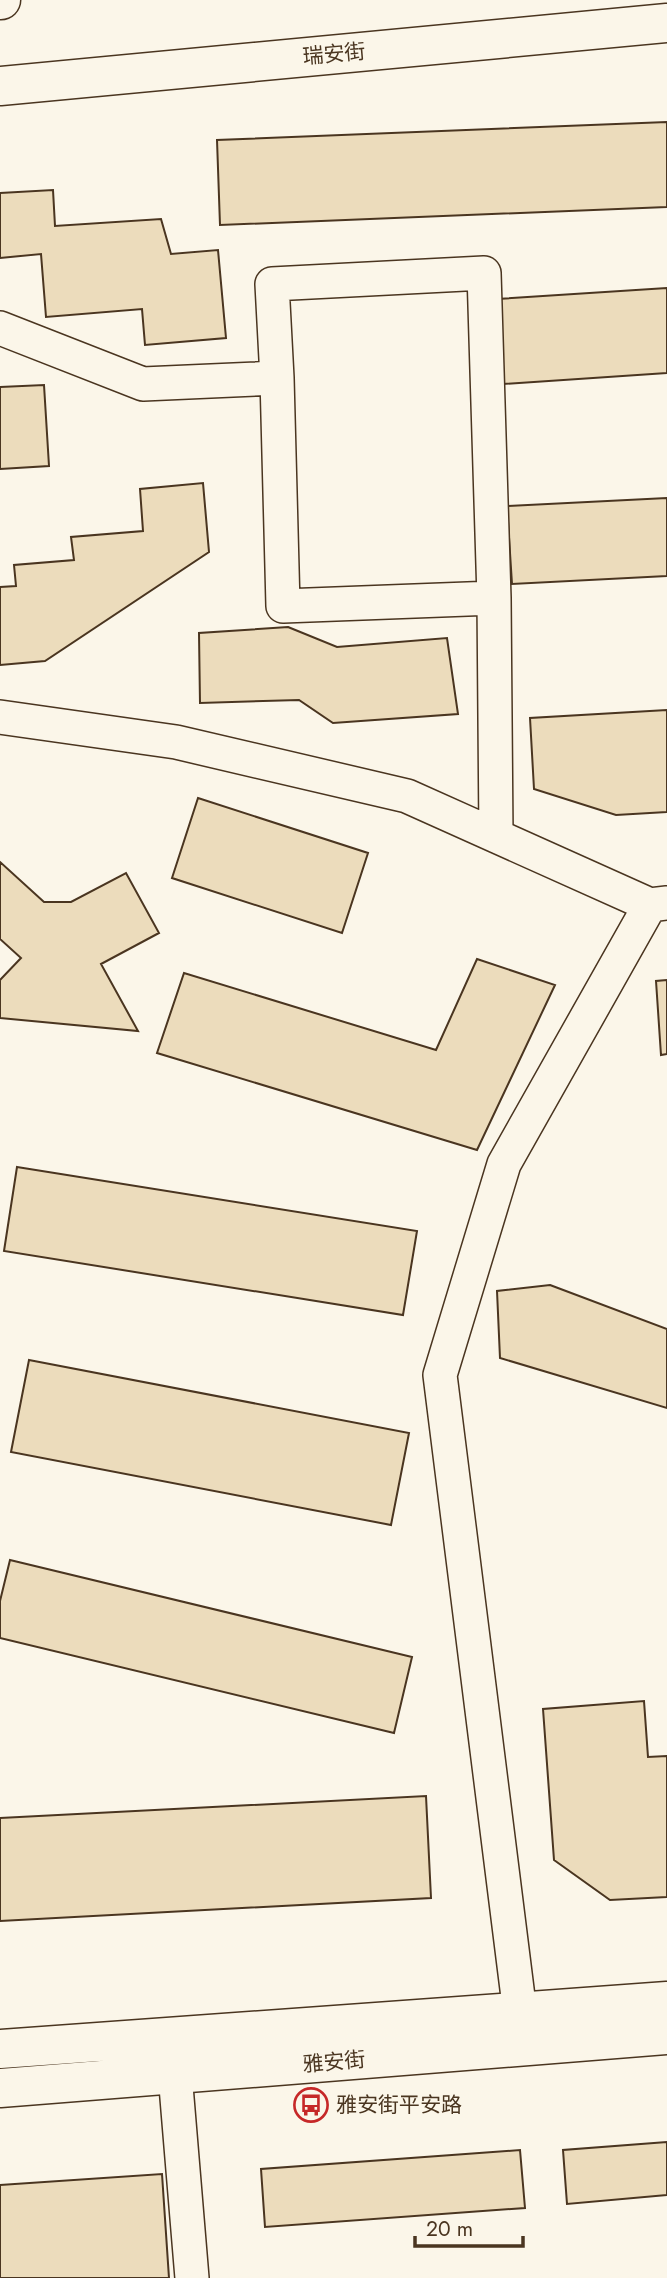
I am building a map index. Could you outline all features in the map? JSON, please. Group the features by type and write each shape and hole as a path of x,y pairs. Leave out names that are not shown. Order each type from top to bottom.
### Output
{"main road":[{"name":"瑞安街","path":"0,86 667,23"},
{"name":"雅安街","path":"0,2049 667,2001"},
{"name":"雅安街","path":"0,2088 667,2035"}],"street":[{"path":"494,598 284,606 272,284 484,272 494,598 496,836"},
{"path":"0,328 144,384 277,378"},
{"path":"0,717 176,741 407,796 658,904 504,1164 440,1375 520,2013"},
{"path":"172,2036 192,2278"}],"building":[{"path":"667,122 667,207 220,225 217,140"},
{"path":"53,190 55,226 161,219 171,254 218,250 226,338 145,345 142,309 46,317 41,254 0,258 0,193"},
{"path":"667,288 667,373 503,384 497,299"},
{"path":"44,385 49,466 0,469 0,387"},
{"path":"203,483 209,552 45,661 0,665 0,587 16,586 14,565 74,560 71,537 143,531 140,489"},
{"path":"667,498 667,576 512,584 507,506"},
{"path":"288,627 337,647 447,638 458,714 333,723 299,700 200,703 199,633"},
{"path":"667,710 667,812 616,815 534,789 530,718"},
{"path":"198,798 368,853 342,933 172,878"},
{"path":"0,862 44,902 71,902 126,873 159,933 101,964 138,1031 0,1018 0,980 21,958 0,939"},
{"path":"477,959 555,985 477,1150 157,1053 184,973 436,1050"},
{"path":"667,980 667,1054 661,1055 656,981"},
{"path":"17,1167 417,1231 403,1315 4,1251"},
{"path":"550,1285 667,1329 667,1408 500,1358 497,1291"},
{"path":"29,1360 409,1433 391,1525 11,1452"},
{"path":"10,1560 412,1657 394,1733 0,1638 0,1601"},
{"path":"644,1701 648,1757 667,1756 667,1897 610,1900 554,1860 543,1709"},
{"path":"426,1796 431,1898 0,1921 0,1818"},
{"path":"667,2142 667,2195 567,2204 563,2150"},
{"path":"520,2150 525,2208 265,2227 261,2169"},
{"path":"162,2174 169,2278 0,2278 0,2185"}],"place":[{"name":"雅安街平安路","path":"311,2105"}]}
